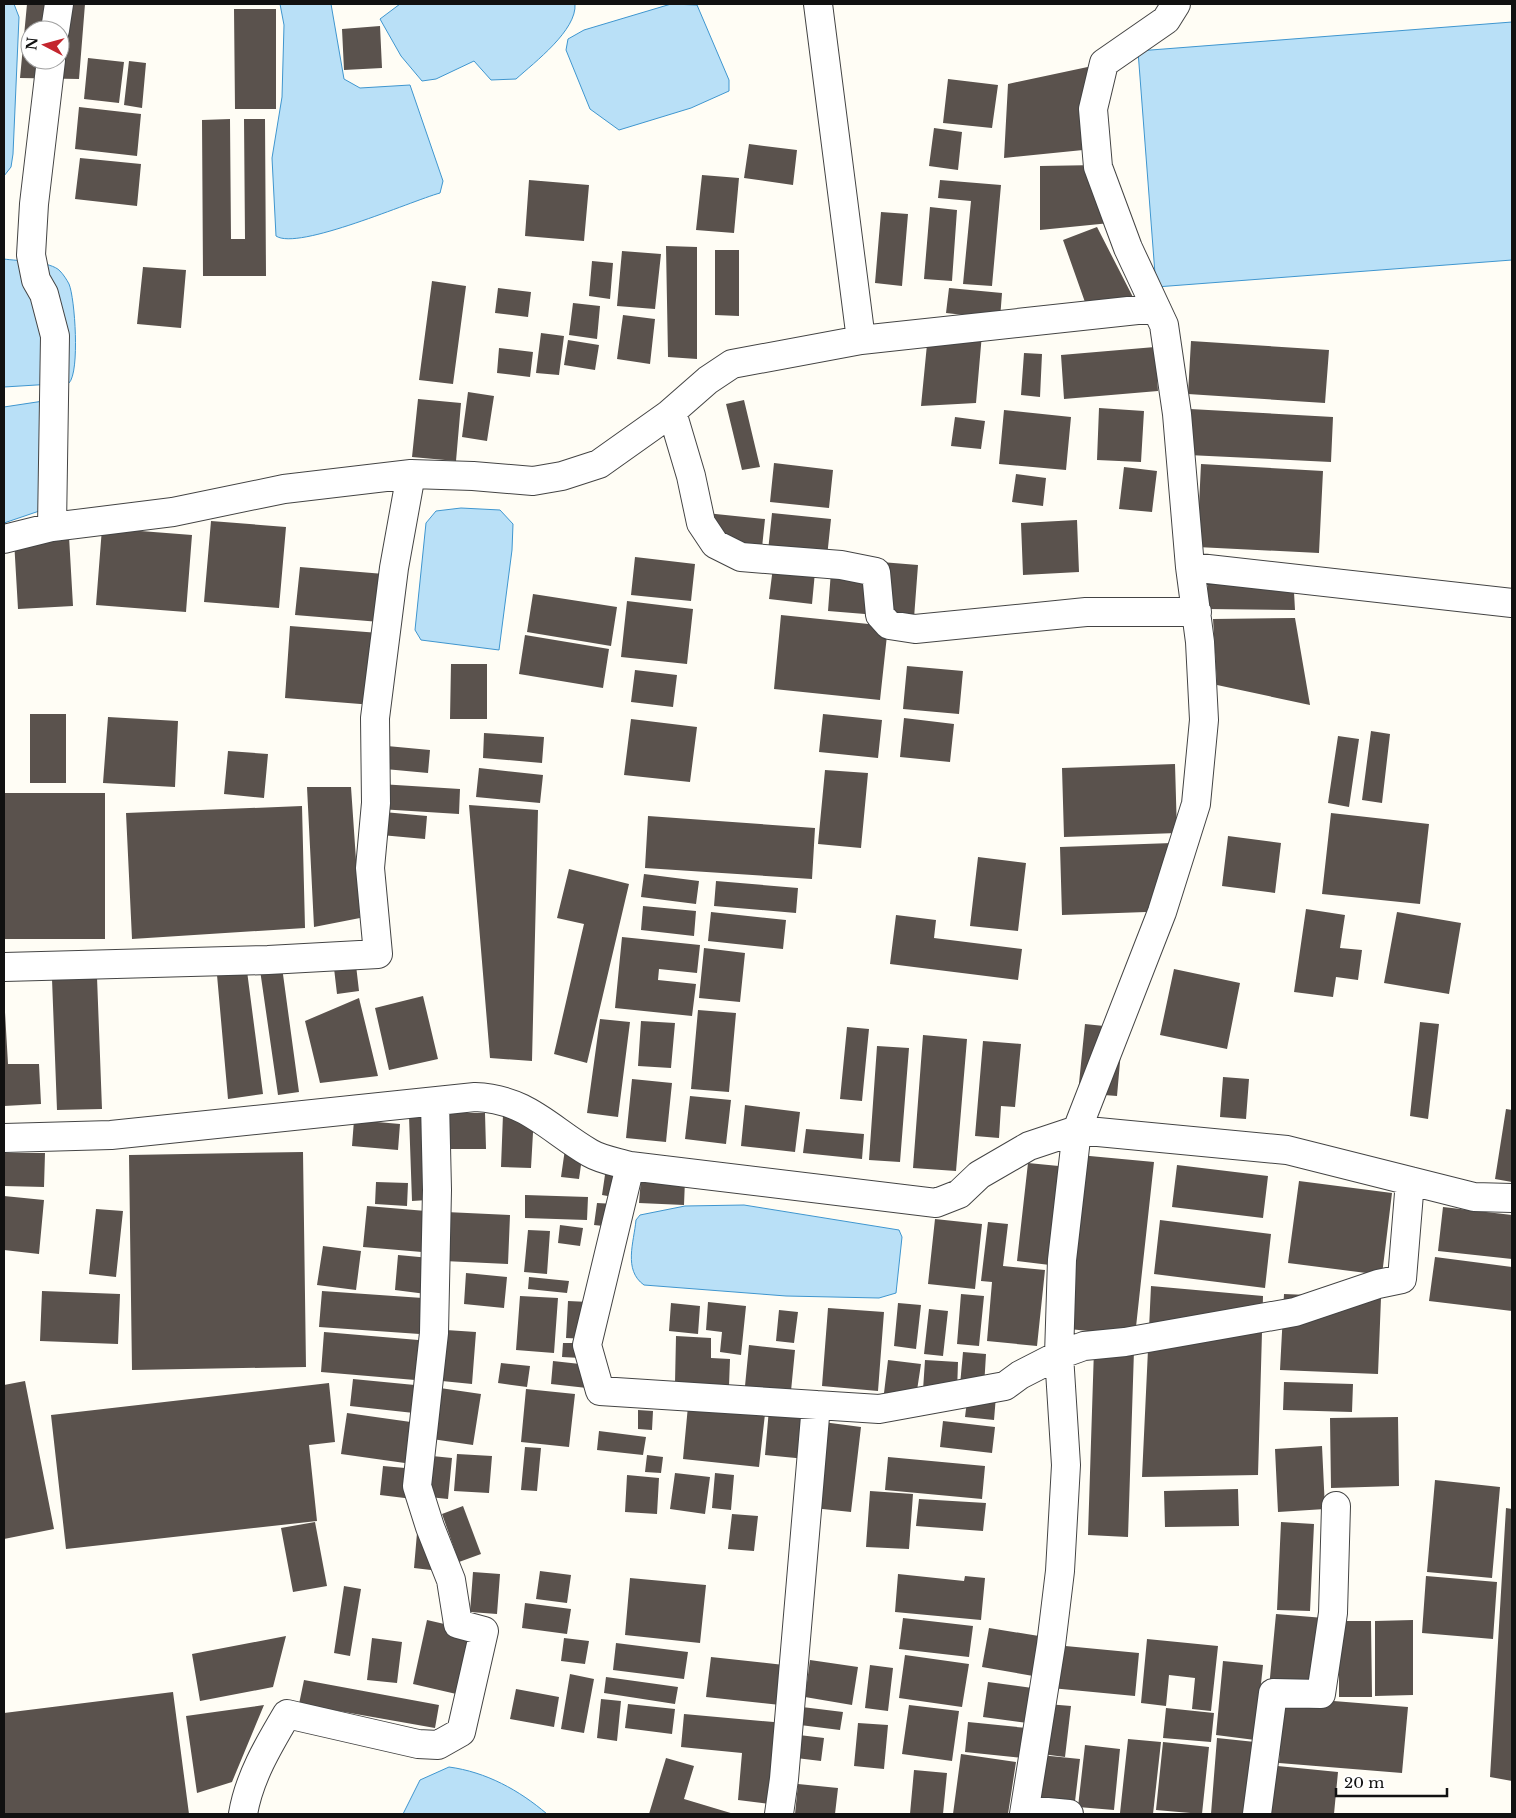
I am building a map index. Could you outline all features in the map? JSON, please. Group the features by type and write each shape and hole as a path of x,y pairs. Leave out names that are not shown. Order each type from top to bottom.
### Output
{"street":[{"path":"57,20 59,4"},
{"path":"818,4 861,340"},
{"path":"1069,1814 1025,1812 1060,1572 1066,1465 1059,1355 1062,1260 1077,1130 1162,912 1196,804 1204,720 1197,612 1190,567 1177,414 1164,324 1128,248 1098,167 1093,109 1104,63 1166,20 1176,4"},
{"path":"50,70 34,204 31,255 36,280 44,294 55,336 52,527"},
{"path":"4,539 52,527 173,512 284,489 411,474 473,476 533,481 562,476 600,464 672,412 708,380 732,364 861,340 1156,308"},
{"path":"672,412 692,476 701,523 715,544 741,557 841,565 876,572 880,615 889,625 915,629 1086,612 1197,612"},
{"path":"4,967 268,960 378,954 370,868 376,803 375,718 394,568 411,474"},
{"path":"1190,567 1512,603"},
{"path":"4,1138 111,1134 475,1097 509,1102 538,1117 591,1154 630,1166 936,1203 959,1194 979,1175 1029,1146 1077,1130 1287,1150 1474,1197 1512,1198"},
{"path":"243,1814 246,1792 266,1749 286,1714 418,1744 438,1745 461,1732 484,1631 458,1624 451,1580 430,1527 417,1486 434,1332 437,1190 435,1102"},
{"path":"630,1166 587,1345 600,1391 879,1409 1005,1386 1020,1375 1059,1355 1084,1346 1125,1342 1295,1312 1378,1284 1402,1279 1410,1181"},
{"path":"779,1814 784,1779 816,1405"},
{"path":"1257,1814 1273,1693 1321,1694 1333,1613 1336,1506"}],"water":[{"path":"4,4 14,4 19,17 13,154 11,167 4,176"},
{"path":"280,4 331,4 344,79 360,88 410,85 443,181 440,193 330,231 307,237 288,239 276,236 272,158 282,97 284,25"},
{"path":"400,4 575,4 574,14 562,35 544,55 516,79 491,80 474,61 436,79 422,81 401,56 380,19"},
{"path":"671,4 697,5 729,80 729,91 691,108 619,130 590,109 566,50 568,39 584,30"},
{"path":"1512,22 1512,260 1156,287 1138,51"},
{"path":"4,259 49,265 60,271 69,284 75,319 75,351 72,376 69,383 4,387"},
{"path":"50,400 51,507 4,523 4,407"},
{"path":"461,508 500,510 513,524 512,550 499,650 421,640 415,630 426,523 436,511"},
{"path":"744,1205 899,1230 902,1237 896,1293 879,1298 786,1296 644,1285 638,1279 634,1272 631,1255 636,1220 640,1215 685,1206"},
{"path":"449,1767 476,1773 501,1783 525,1797 547,1814 403,1814 420,1780"}],"building":[{"path":"27,4 85,4 79,79 20,78 21,70 70,70 70,20 25,20"},
{"path":"234,9 276,9 276,109 235,109"},
{"path":"380,26 382,68 344,70 342,29"},
{"path":"88,58 124,62 119,103 84,99"},
{"path":"129,61 146,63 142,108 124,105"},
{"path":"1097,65 1103,148 1004,158 1008,84"},
{"path":"948,79 998,85 992,128 943,123"},
{"path":"79,107 141,114 137,156 75,149"},
{"path":"230,119 231,239 245,239 244,119 265,119 266,276 203,276 202,120"},
{"path":"934,128 962,132 958,170 929,166"},
{"path":"749,144 797,150 793,185 744,178"},
{"path":"80,158 141,164 137,206 75,199"},
{"path":"1098,165 1110,223 1040,230 1040,166"},
{"path":"702,175 739,178 734,233 696,230"},
{"path":"529,180 589,185 584,241 525,236"},
{"path":"940,180 1001,185 992,286 963,284 971,201 938,198"},
{"path":"930,207 957,210 952,281 924,279"},
{"path":"881,212 908,214 902,286 875,283"},
{"path":"1097,227 1136,303 1086,305 1063,240"},
{"path":"666,246 697,247 697,359 668,357"},
{"path":"715,250 739,250 739,316 715,315"},
{"path":"622,251 661,254 655,309 617,306"},
{"path":"592,261 613,263 610,299 589,296"},
{"path":"143,267 186,270 181,328 137,324"},
{"path":"432,281 466,286 453,384 419,380"},
{"path":"498,288 531,292 528,317 495,313"},
{"path":"949,288 1002,293 1000,319 946,313"},
{"path":"573,303 600,306 597,339 569,335"},
{"path":"623,315 655,319 650,364 617,359"},
{"path":"541,333 564,336 559,375 536,373"},
{"path":"928,334 982,334 976,403 921,406"},
{"path":"568,340 599,345 595,370 564,365"},
{"path":"1191,341 1329,350 1325,403 1188,394"},
{"path":"1155,347 1158,391 1064,399 1061,355"},
{"path":"499,348 533,352 530,377 497,373"},
{"path":"1024,353 1042,354 1040,397 1021,395"},
{"path":"468,392 494,396 487,441 462,437"},
{"path":"418,399 461,403 456,461 412,457"},
{"path":"744,400 760,467 742,470 726,404"},
{"path":"1099,408 1144,411 1141,462 1097,460"},
{"path":"1190,409 1333,417 1331,462 1188,455"},
{"path":"1004,410 1071,417 1066,470 999,464"},
{"path":"955,417 985,421 981,449 951,446"},
{"path":"774,463 833,470 829,508 770,502"},
{"path":"1201,464 1323,471 1319,553 1197,547"},
{"path":"1124,467 1157,471 1152,512 1119,509"},
{"path":"1016,474 1046,478 1043,506 1012,502"},
{"path":"706,513 765,519 761,557 702,551"},
{"path":"772,513 831,519 827,557 768,551"},
{"path":"68,519 73,606 18,609 13,523"},
{"path":"1077,520 1079,572 1023,575 1021,523"},
{"path":"211,521 286,527 279,608 204,602"},
{"path":"102,528 192,535 186,612 96,605"},
{"path":"635,557 695,564 691,601 631,595"},
{"path":"832,558 918,565 914,618 828,611"},
{"path":"300,567 396,575 392,623 295,615"},
{"path":"773,567 815,572 812,604 769,599"},
{"path":"1208,570 1293,574 1295,610 1207,609"},
{"path":"533,594 617,607 611,646 527,632"},
{"path":"627,601 693,609 687,664 621,657"},
{"path":"781,615 888,626 880,700 774,689"},
{"path":"1295,618 1310,705 1217,685 1213,619"},
{"path":"290,626 379,633 373,705 285,698"},
{"path":"525,635 609,649 603,688 519,674"},
{"path":"451,664 487,664 487,719 450,719"},
{"path":"907,666 963,671 959,714 903,709"},
{"path":"635,670 677,675 673,707 631,702"},
{"path":"30,714 66,714 66,783 30,783"},
{"path":"823,714 882,720 878,758 819,752"},
{"path":"108,717 178,721 175,787 103,783"},
{"path":"904,718 954,724 950,762 900,757"},
{"path":"631,719 697,727 690,782 624,775"},
{"path":"1371,731 1390,734 1382,803 1362,800"},
{"path":"484,733 544,737 542,763 483,758"},
{"path":"1338,736 1359,739 1349,807 1328,803"},
{"path":"387,746 430,750 428,773 385,769"},
{"path":"228,751 268,754 264,798 224,794"},
{"path":"1175,764 1177,833 1064,837 1062,768"},
{"path":"479,768 543,775 540,803 476,797"},
{"path":"825,770 868,773 861,848 818,844"},
{"path":"380,784 460,789 459,814 379,809"},
{"path":"307,787 351,787 360,918 314,927"},
{"path":"4,793 105,793 105,939 4,939"},
{"path":"469,805 538,810 532,1061 490,1058"},
{"path":"302,806 305,928 132,939 126,813"},
{"path":"384,812 427,816 425,839 381,835"},
{"path":"1331,813 1429,824 1420,904 1322,894"},
{"path":"648,816 815,828 812,879 645,868"},
{"path":"1228,836 1281,843 1275,893 1222,886"},
{"path":"1172,843 1174,911 1062,915 1060,847"},
{"path":"978,857 1026,863 1018,931 970,926"},
{"path":"569,869 629,884 587,1063 554,1054 584,924 557,918"},
{"path":"644,874 699,881 696,904 641,897"},
{"path":"716,881 798,888 796,913 714,906"},
{"path":"643,906 696,911 694,936 641,930"},
{"path":"1306,909 1345,915 1340,948 1362,950 1358,980 1336,977 1333,997 1294,992"},
{"path":"711,912 786,920 783,949 708,941"},
{"path":"1397,912 1461,923 1449,994 1384,983"},
{"path":"896,915 936,920 934,938 1022,949 1018,980 890,964"},
{"path":"622,937 700,945 697,973 659,969 658,980 696,984 692,1016 615,1008"},
{"path":"354,948 359,991 337,994 332,951"},
{"path":"704,948 745,953 740,1002 699,998"},
{"path":"282,967 299,1092 278,1095 260,970"},
{"path":"1174,969 1240,983 1227,1049 1160,1035"},
{"path":"247,971 263,1094 228,1099 217,975"},
{"path":"97,977 102,1109 57,1110 52,979"},
{"path":"4,995 8,1064 39,1064 41,1104 4,1106"},
{"path":"423,996 438,1059 389,1070 375,1008"},
{"path":"359,998 378,1076 320,1083 305,1021"},
{"path":"698,1010 736,1013 729,1092 691,1089"},
{"path":"600,1019 630,1022 618,1117 587,1113"},
{"path":"641,1021 675,1023 671,1068 638,1066"},
{"path":"1420,1022 1439,1024 1428,1119 1410,1116"},
{"path":"1085,1024 1123,1028 1117,1096 1078,1093"},
{"path":"847,1027 869,1029 862,1101 840,1099"},
{"path":"923,1035 967,1039 956,1171 913,1168"},
{"path":"983,1041 1021,1044 1015,1107 1001,1106 999,1138 975,1136"},
{"path":"877,1046 909,1048 900,1162 869,1160"},
{"path":"1223,1077 1249,1079 1246,1119 1220,1117"},
{"path":"632,1079 672,1083 666,1142 626,1138"},
{"path":"690,1096 731,1100 726,1144 685,1139"},
{"path":"745,1105 800,1112 795,1152 741,1146"},
{"path":"1506,1109 1512,1110 1512,1182 1495,1179"},
{"path":"441,1113 485,1113 486,1149 441,1149"},
{"path":"503,1114 534,1115 531,1168 501,1167"},
{"path":"409,1116 424,1116 428,1200 412,1201"},
{"path":"354,1120 400,1124 398,1150 352,1146"},
{"path":"806,1129 864,1134 862,1159 803,1153"},
{"path":"565,1149 583,1151 579,1179 561,1177"},
{"path":"303,1152 306,1367 132,1370 129,1155"},
{"path":"4,1153 45,1153 44,1187 4,1186"},
{"path":"1079,1155 1154,1162 1135,1336 1060,1328"},
{"path":"1028,1163 1069,1167 1058,1266 1017,1261"},
{"path":"1177,1165 1268,1176 1263,1218 1172,1207"},
{"path":"606,1168 623,1171 619,1198 602,1195"},
{"path":"641,1178 685,1180 684,1205 639,1203"},
{"path":"1299,1181 1392,1193 1382,1275 1288,1263"},
{"path":"376,1182 408,1183 407,1206 375,1204"},
{"path":"525,1195 588,1197 587,1220 525,1218"},
{"path":"4,1196 44,1200 39,1254 4,1250"},
{"path":"597,1203 615,1204 613,1227 594,1225"},
{"path":"367,1206 426,1211 422,1252 363,1247"},
{"path":"1443,1207 1512,1215 1512,1259 1438,1251"},
{"path":"96,1209 123,1211 116,1277 89,1274"},
{"path":"446,1212 510,1215 508,1264 444,1261"},
{"path":"935,1219 982,1224 975,1289 928,1284"},
{"path":"1160,1220 1271,1234 1265,1288 1154,1274"},
{"path":"988,1222 1008,1224 1003,1266 1045,1270 1037,1346 987,1341 992,1282 981,1281"},
{"path":"560,1225 583,1228 580,1246 558,1243"},
{"path":"528,1230 550,1231 547,1274 524,1272"},
{"path":"323,1246 361,1251 356,1290 317,1285"},
{"path":"398,1255 430,1258 426,1294 395,1290"},
{"path":"1435,1257 1512,1267 1512,1311 1429,1301"},
{"path":"466,1273 507,1277 504,1308 464,1304"},
{"path":"529,1277 569,1281 567,1293 528,1289"},
{"path":"1151,1286 1263,1296 1258,1475 1142,1477"},
{"path":"42,1291 120,1294 118,1344 40,1341"},
{"path":"322,1291 437,1299 434,1335 319,1327"},
{"path":"961,1294 984,1296 979,1346 957,1344"},
{"path":"1284,1294 1381,1298 1378,1374 1280,1370"},
{"path":"520,1296 558,1298 554,1353 516,1350"},
{"path":"568,1301 589,1302 587,1339 566,1338"},
{"path":"708,1302 746,1306 741,1355 720,1352 722,1332 706,1330"},
{"path":"671,1303 700,1306 698,1334 669,1331"},
{"path":"898,1303 921,1305 916,1349 894,1346"},
{"path":"828,1308 884,1312 878,1391 822,1386"},
{"path":"929,1309 948,1311 943,1356 924,1354"},
{"path":"779,1310 798,1312 794,1343 776,1341"},
{"path":"446,1330 476,1332 472,1384 442,1381"},
{"path":"324,1332 430,1341 427,1381 321,1372"},
{"path":"676,1336 711,1338 711,1358 730,1359 729,1386 675,1383"},
{"path":"563,1343 582,1343 581,1358 562,1357"},
{"path":"749,1345 795,1350 791,1391 745,1386"},
{"path":"1094,1349 1134,1350 1128,1537 1088,1535"},
{"path":"963,1352 986,1354 984,1387 960,1385"},
{"path":"888,1360 921,1364 916,1397 884,1393"},
{"path":"925,1360 958,1362 957,1392 923,1390"},
{"path":"553,1361 589,1365 587,1388 551,1384"},
{"path":"501,1363 530,1366 527,1387 498,1383"},
{"path":"353,1379 425,1386 423,1414 350,1406"},
{"path":"25,1381 54,1529 4,1539 4,1385"},
{"path":"1284,1382 1353,1384 1352,1412 1283,1410"},
{"path":"329,1383 335,1442 309,1445 317,1521 66,1549 51,1415"},
{"path":"440,1388 481,1394 473,1445 432,1439"},
{"path":"526,1389 575,1394 569,1447 521,1442"},
{"path":"968,1393 996,1396 994,1420 965,1417"},
{"path":"688,1406 765,1414 759,1467 683,1459"},
{"path":"769,1409 810,1413 806,1459 765,1455"},
{"path":"638,1410 653,1411 652,1430 638,1429"},
{"path":"347,1413 425,1424 419,1465 341,1454"},
{"path":"1398,1417 1399,1486 1331,1488 1330,1418"},
{"path":"943,1421 995,1427 992,1453 940,1447"},
{"path":"823,1422 861,1427 851,1512 813,1508"},
{"path":"599,1431 646,1437 643,1455 597,1450"},
{"path":"1322,1446 1325,1509 1278,1512 1275,1449"},
{"path":"525,1447 541,1448 537,1491 521,1490"},
{"path":"457,1454 492,1456 489,1493 454,1491"},
{"path":"647,1455 663,1457 661,1473 645,1472"},
{"path":"432,1456 452,1458 448,1499 429,1497"},
{"path":"888,1457 985,1466 982,1499 885,1490"},
{"path":"383,1466 416,1469 413,1499 380,1495"},
{"path":"675,1473 710,1477 705,1514 670,1509"},
{"path":"715,1473 734,1475 731,1510 712,1508"},
{"path":"627,1475 659,1478 657,1514 625,1512"},
{"path":"1435,1480 1500,1487 1492,1578 1427,1572"},
{"path":"1238,1489 1239,1526 1165,1527 1164,1491"},
{"path":"870,1491 913,1494 909,1549 866,1547"},
{"path":"919,1499 986,1503 983,1531 916,1526"},
{"path":"463,1506 481,1554 459,1562 442,1514"},
{"path":"1506,1508 1512,1509 1512,1781 1490,1777"},
{"path":"732,1514 758,1516 754,1551 728,1549"},
{"path":"315,1522 327,1586 293,1592 281,1528"},
{"path":"1281,1522 1314,1524 1310,1611 1277,1610"},
{"path":"417,1533 434,1535 431,1570 414,1568"},
{"path":"540,1571 571,1575 567,1603 536,1599"},
{"path":"473,1572 500,1574 497,1614 470,1612"},
{"path":"898,1574 964,1581 965,1576 985,1578 981,1620 895,1612"},
{"path":"1426,1576 1497,1582 1493,1639 1422,1633"},
{"path":"630,1578 706,1585 700,1643 625,1635"},
{"path":"344,1586 361,1589 350,1656 334,1653"},
{"path":"525,1603 571,1609 567,1634 522,1628"},
{"path":"1276,1614 1324,1618 1318,1692 1269,1688"},
{"path":"903,1618 973,1626 969,1657 899,1649"},
{"path":"427,1620 479,1632 465,1696 413,1684"},
{"path":"1413,1620 1413,1695 1375,1696 1375,1621"},
{"path":"1339,1621 1371,1621 1372,1697 1339,1697"},
{"path":"989,1628 1045,1637 1039,1677 982,1667"},
{"path":"286,1636 273,1687 200,1701 192,1654"},
{"path":"372,1638 402,1642 397,1683 367,1680"},
{"path":"564,1638 589,1641 585,1664 561,1661"},
{"path":"1147,1639 1218,1646 1211,1711 1192,1709 1195,1678 1169,1675 1166,1706 1141,1703"},
{"path":"616,1643 688,1652 684,1679 613,1670"},
{"path":"1055,1645 1139,1653 1135,1696 1051,1688"},
{"path":"905,1655 969,1664 962,1707 899,1698"},
{"path":"711,1657 784,1665 780,1705 706,1697"},
{"path":"810,1660 858,1667 852,1705 805,1697"},
{"path":"1223,1661 1263,1665 1255,1740 1216,1735"},
{"path":"870,1665 893,1668 888,1711 865,1708"},
{"path":"570,1674 594,1679 584,1733 561,1729"},
{"path":"606,1677 678,1687 675,1704 604,1693"},
{"path":"304,1680 439,1705 435,1728 299,1704"},
{"path":"988,1682 1040,1689 1035,1724 983,1717"},
{"path":"516,1689 559,1697 554,1727 510,1719"},
{"path":"173,1692 189,1814 4,1814 4,1713"},
{"path":"1284,1697 1408,1707 1402,1773 1279,1763"},
{"path":"601,1699 621,1701 617,1741 597,1738"},
{"path":"628,1704 675,1709 672,1734 625,1728"},
{"path":"1047,1704 1071,1706 1065,1757 1042,1754"},
{"path":"264,1705 232,1782 197,1793 186,1716"},
{"path":"909,1705 959,1711 952,1761 902,1754"},
{"path":"802,1707 843,1712 840,1730 800,1725"},
{"path":"1166,1708 1214,1713 1211,1742 1163,1738"},
{"path":"684,1714 785,1723 777,1805 738,1800 742,1753 681,1747"},
{"path":"968,1722 1027,1728 1024,1758 965,1752"},
{"path":"858,1723 888,1725 884,1769 854,1766"},
{"path":"799,1735 824,1738 821,1761 796,1758"},
{"path":"1217,1738 1255,1742 1249,1814 1211,1814"},
{"path":"1128,1739 1161,1742 1153,1814 1120,1813"},
{"path":"1163,1742 1209,1747 1202,1814 1156,1810"},
{"path":"1085,1745 1120,1749 1114,1810 1078,1807"},
{"path":"961,1754 1016,1762 1008,1814 953,1814"},
{"path":"1040,1755 1080,1759 1074,1810 1035,1806"},
{"path":"666,1758 694,1766 684,1799 734,1814 649,1814"},
{"path":"1268,1765 1338,1772 1334,1814 1263,1814"},
{"path":"914,1770 947,1773 943,1814 910,1814"},
{"path":"798,1784 838,1788 835,1814 795,1814"}]}
